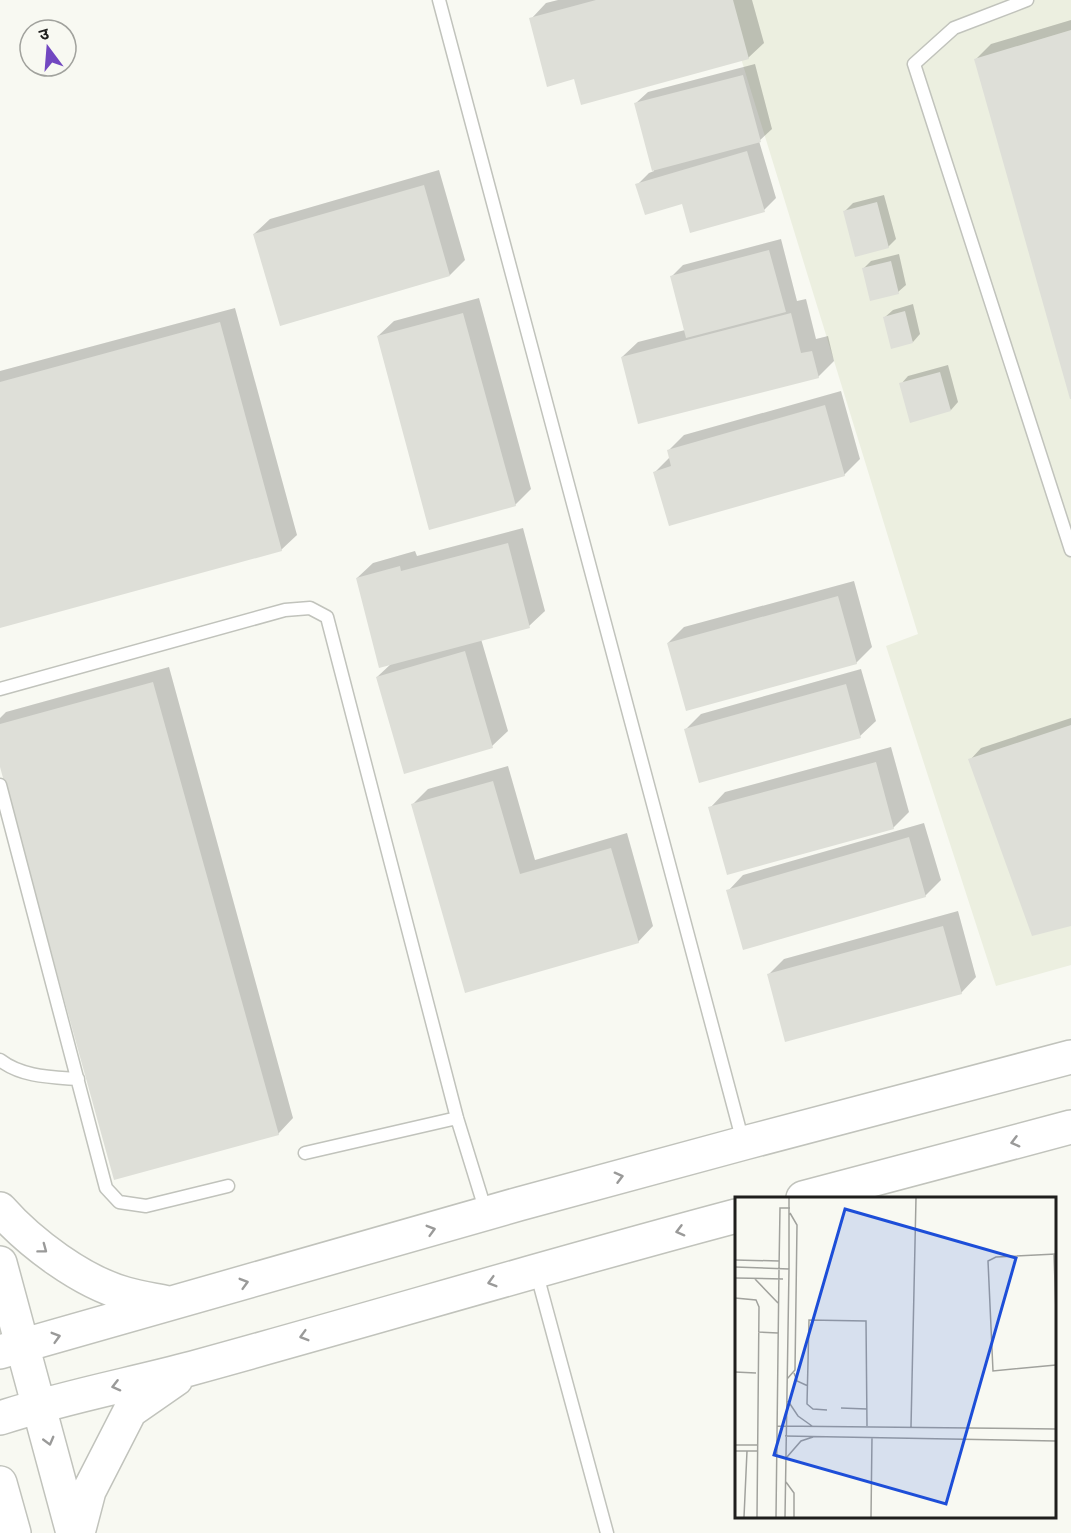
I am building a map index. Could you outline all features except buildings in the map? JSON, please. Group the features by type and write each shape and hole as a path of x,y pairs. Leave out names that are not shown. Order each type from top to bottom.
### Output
{"street":[{"path":"11,1349 486,1214 1071,1057"},
{"path":"806,1197 1071,1127"},
{"path":"0,1209 19,1231 74,1271 124,1294 172,1304"},
{"path":"0,1418 40,1405 192,1368 536,1270 735,1216"},
{"path":"0,1263 11,1349 40,1405 73,1533"},
{"path":"78,1533 89,1491 130,1411 192,1368"},
{"path":"0,1483 14,1533"}],"lane":[{"path":"439,0 744,1143"},
{"path":"1027,0 954,28 914,64 1071,550"},
{"path":"0,689 285,610 310,608 327,617 457,1118 486,1214"},
{"path":"0,785 106,1188 119,1202 146,1206 228,1186"},
{"path":"0,1060 11,1068 44,1077 78,1079"},
{"path":"305,1153 457,1118"},
{"path":"536,1270 607,1533"}],"shaded area":[{"path":"723,0 1071,0 1071,965 996,986 886,646 918,634"}]}
